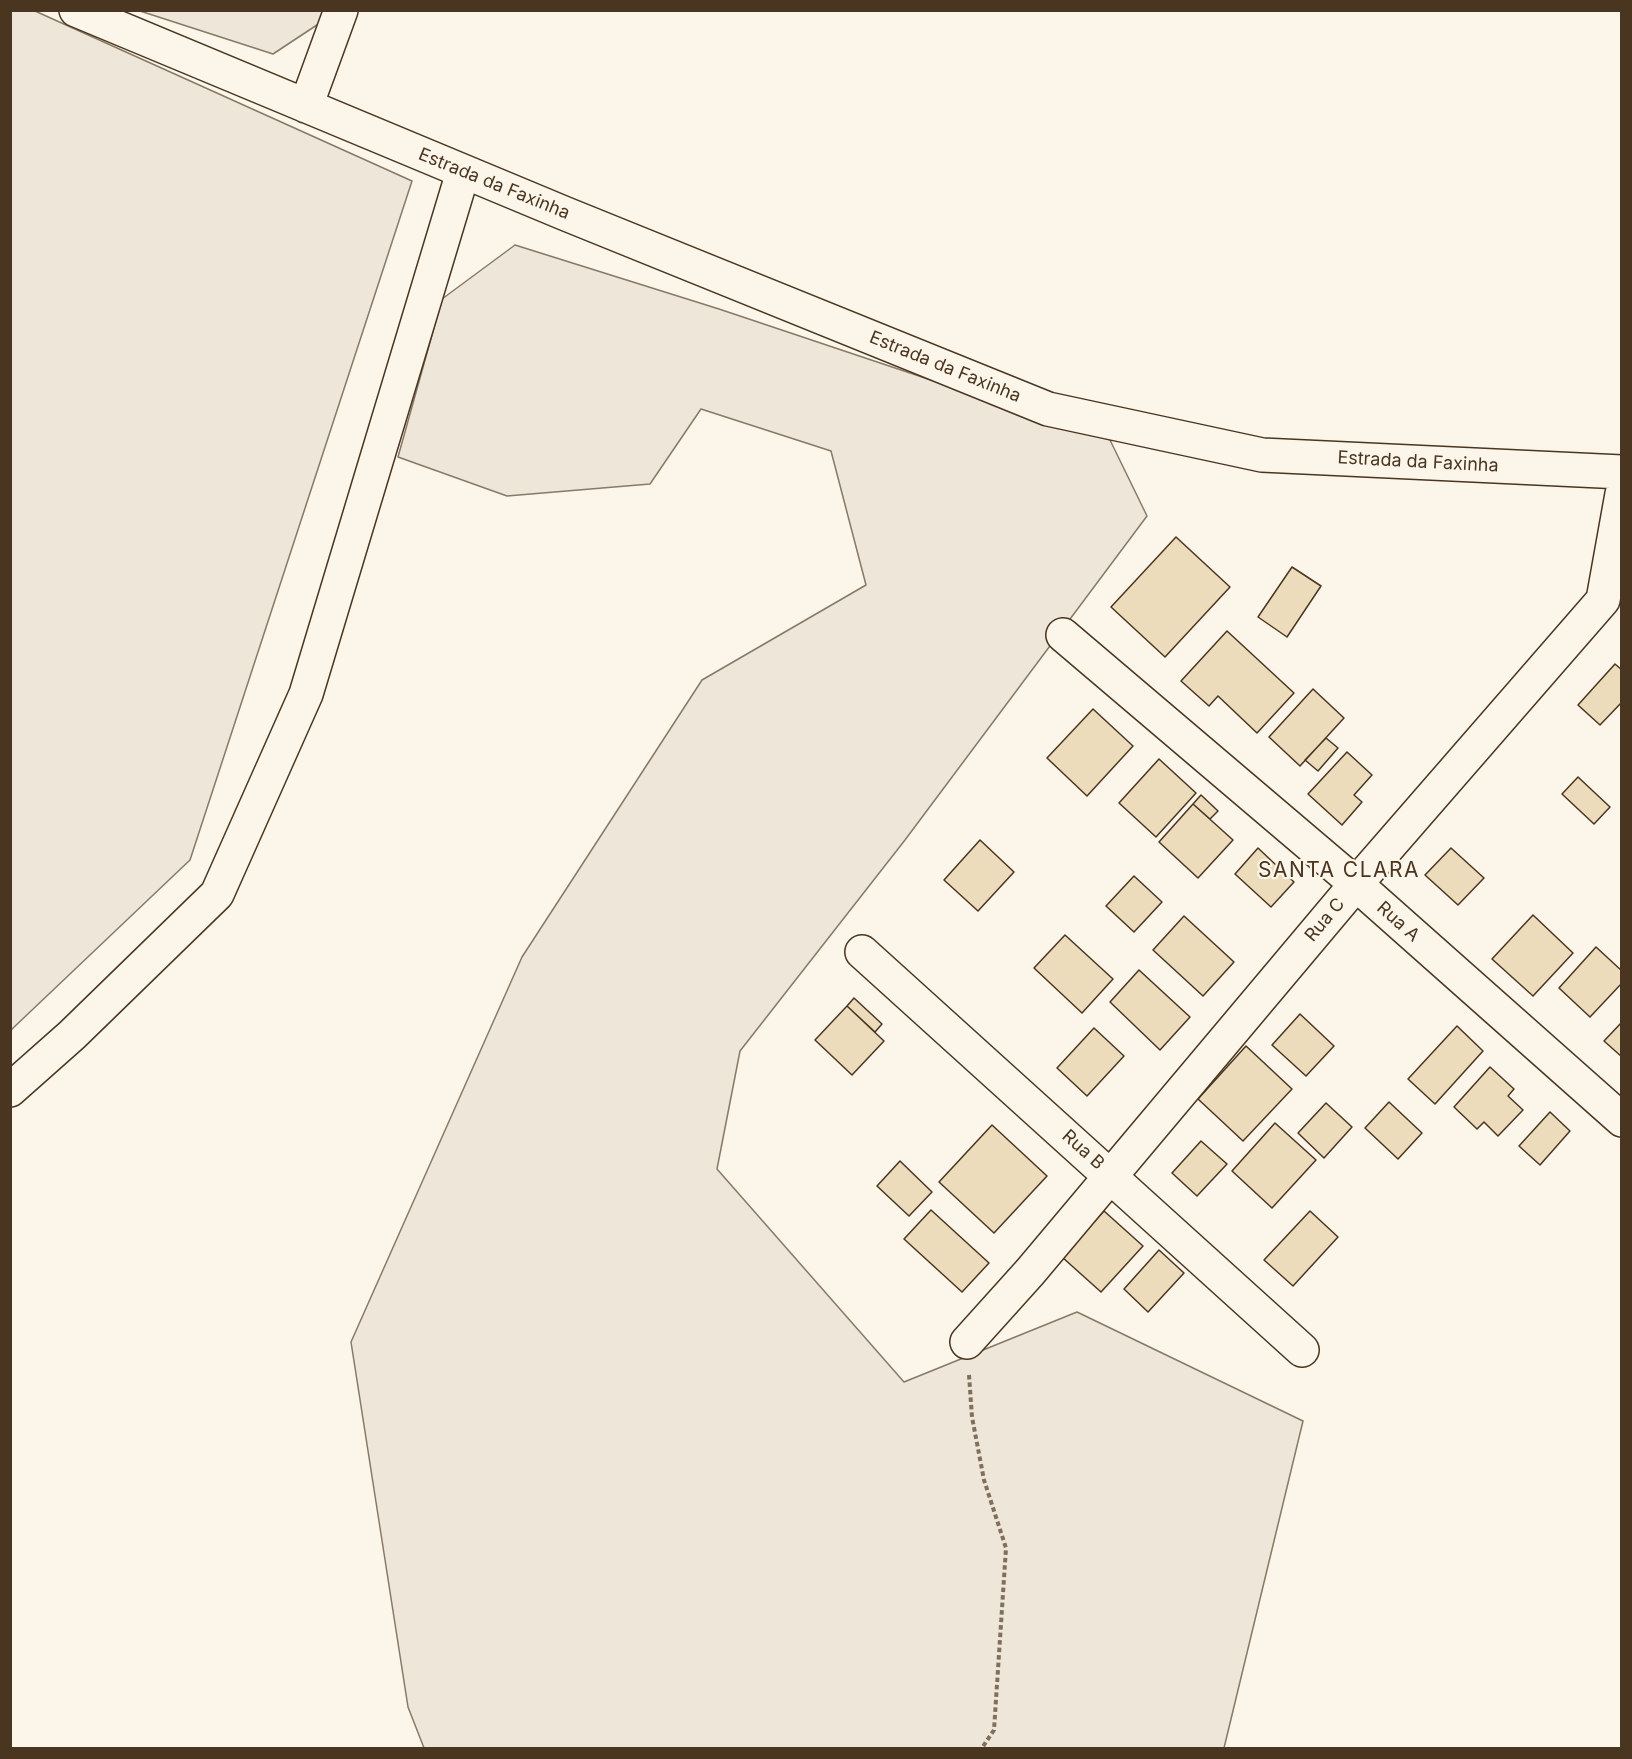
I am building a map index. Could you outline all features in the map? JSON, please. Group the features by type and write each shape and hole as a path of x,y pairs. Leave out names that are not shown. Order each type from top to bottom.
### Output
{"street":[{"name":"Estrada da Faxinha","path":"76,10 463,172 1048,409 1262,455 1622,472"},
{"path":"306,106 341,10"},
{"path":"10,1090 72,1035 217,894 306,694 463,172"},
{"name":"Rua C","path":"967,1342 1030,1272 1356,884 1612,608 1622,494"},
{"name":"Rua A","path":"1063,635 1356,884 1622,1120"},
{"name":"Rua B","path":"862,952 1302,1350"}],"path":[{"path":"967,1342 972,1417 984,1480 1006,1548 994,1730 982,1749"}],"shaded area":[{"path":"10,11 35,11 412,181 190,860 11,1030"},
{"path":"140,11 330,11 326,19 273,54"},
{"path":"515,245 719,309 1110,440 1147,516 905,840 740,1051 717,1169 904,1382 1077,1312 1303,1421 1224,1748 424,1748 408,1707 351,1342 522,957 702,680 866,585 831,451 701,409 650,484 507,496 398,457 442,299"}],"building":[{"path":"1176,537 1230,587 1165,657 1111,607"},
{"path":"1292,567 1321,586 1287,637 1258,617"},
{"path":"1227,631 1294,693 1257,733 1218,696 1209,706 1181,681"},
{"path":"1615,664 1622,670 1622,702 1600,725 1578,705"},
{"path":"1313,689 1344,718 1300,766 1269,737"},
{"path":"1093,709 1133,746 1087,796 1047,758"},
{"path":"1326,738 1338,748 1318,771 1305,760"},
{"path":"1347,752 1372,775 1354,795 1362,802 1342,825 1308,794"},
{"path":"1159,759 1196,793 1156,837 1119,803"},
{"path":"1578,777 1610,807 1594,824 1562,794"},
{"path":"1201,795 1218,811 1210,819 1193,804"},
{"path":"1193,804 1233,840 1198,878 1159,842"},
{"path":"980,840 1014,872 978,911 944,880"},
{"path":"1258,848 1294,882 1271,907 1235,874"},
{"path":"1451,848 1484,878 1458,905 1425,875"},
{"path":"1134,876 1162,902 1134,932 1106,906"},
{"path":"1533,915 1573,953 1533,996 1492,959"},
{"path":"1184,916 1234,962 1203,996 1153,950"},
{"path":"1065,935 1113,979 1082,1013 1034,968"},
{"path":"1596,947 1622,971 1622,983 1590,1017 1559,988"},
{"path":"1139,970 1190,1017 1160,1050 1110,1002"},
{"path":"854,998 882,1024 875,1032 847,1006"},
{"path":"847,1006 884,1041 852,1075 815,1040"},
{"path":"1300,1014 1334,1046 1306,1076 1272,1045"},
{"path":"1622,1022 1622,1057 1604,1041"},
{"path":"1457,1026 1483,1051 1435,1104 1408,1079"},
{"path":"1094,1028 1124,1056 1087,1096 1057,1068"},
{"path":"1246,1046 1292,1089 1243,1141 1198,1099"},
{"path":"1490,1067 1514,1089 1508,1096 1523,1110 1498,1136 1484,1122 1477,1129 1454,1107"},
{"path":"1389,1102 1422,1133 1398,1159 1365,1128"},
{"path":"1326,1103 1352,1127 1324,1158 1298,1133"},
{"path":"1550,1112 1570,1131 1540,1165 1519,1146"},
{"path":"1275,1123 1316,1160 1272,1208 1232,1171"},
{"path":"992,1125 1047,1176 994,1233 939,1182"},
{"path":"1201,1141 1227,1164 1197,1196 1172,1173"},
{"path":"900,1161 932,1192 909,1216 877,1186"},
{"path":"931,1210 989,1263 962,1292 904,1239"},
{"path":"1104,1211 1143,1246 1101,1292 1062,1257"},
{"path":"1310,1211 1338,1237 1293,1286 1264,1260"},
{"path":"1159,1250 1184,1273 1148,1312 1124,1289"}],"district":[{"name":"SANTA CLARA","path":"1339,871"}]}
